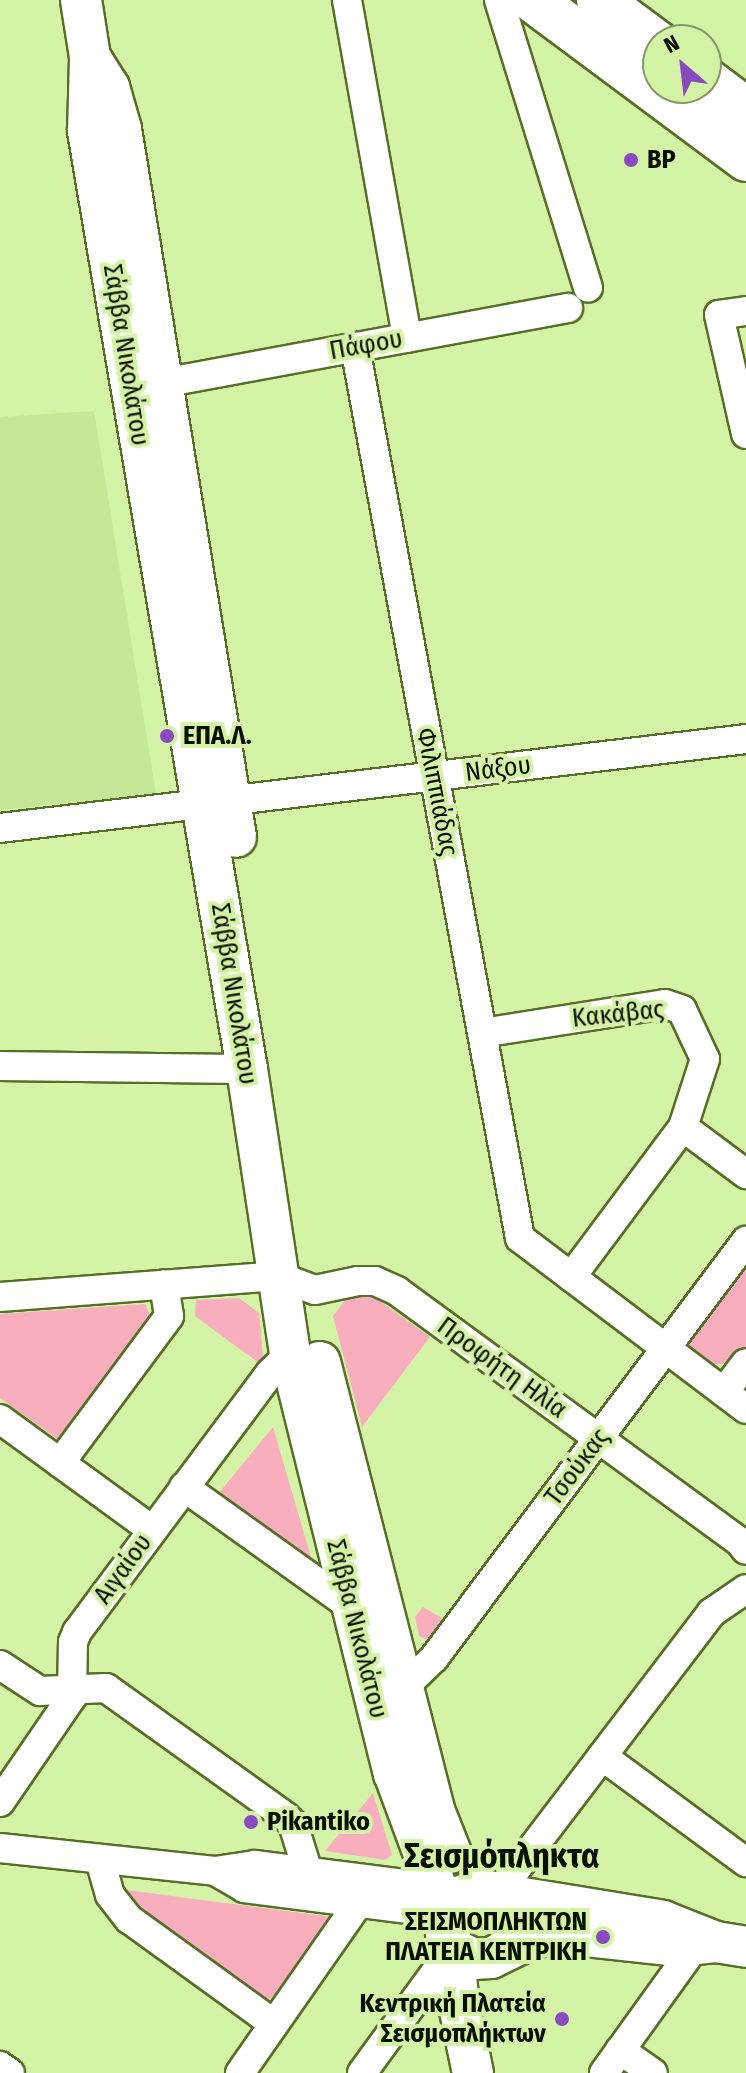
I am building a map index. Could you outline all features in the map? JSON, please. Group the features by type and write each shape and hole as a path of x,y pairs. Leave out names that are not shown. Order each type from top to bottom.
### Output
{"main road":[{"path":"533,0 746,159"},
{"path":"599,0 642,32"},
{"path":"722,92 746,110"}],"street":[{"name":"Σάββα Νικολάτου","path":"81,0 90,57 88,131 216,804 291,1282 290,1354 399,1791 475,1921"},
{"path":"347,0 407,338"},
{"name":"Πάφου","path":"163,383 407,338 578,298 499,0"},
{"name":"Σάββα Νικολάτου","path":"90,57 109,87 121,129 163,383 247,1069 291,1282 340,1448 434,1810 475,1921"},
{"path":"746,311 719,315 746,434"},
{"name":"Φιλιππιάδας","path":"355,347 520,1238 571,1277"},
{"name":"Νάξου","path":"0,828 746,739"},
{"name":"Κακάβας","path":"482,1033 665,1004 682,1010 705,1059 683,1127 571,1277"},
{"path":"0,1066 247,1069"},
{"path":"683,1127 746,1174"},
{"name":"Τσούκας","path":"402,1689 434,1658 746,1241"},
{"path":"571,1277 735,1400 746,1363"},
{"name":"Προφήτη Ηλία","path":"0,1297 164,1284 291,1282 321,1290 358,1281 387,1286 599,1438 739,1541 746,1550"},
{"path":"60,1463 169,1316 164,1284"},
{"name":"Αιγαίου","path":"0,1802 62,1713 72,1690 73,1642 77,1632 270,1373 290,1354"},
{"path":"0,1419 152,1530"},
{"path":"184,1487 353,1608"},
{"path":"362,2073 440,1966 711,1613 746,1589"},
{"path":"0,1665 32,1689 106,1688 286,1817 293,1824 308,1872"},
{"path":"602,1756 746,1862"},
{"path":"0,1848 215,1871 244,1865 308,1872 532,1938 559,1933 720,1945"},
{"path":"100,1860 110,1895 129,1919 274,2024"},
{"path":"215,1871 244,1888 475,1921 663,1921 720,1945"},
{"path":"240,2073 358,1904"},
{"path":"473,2073 475,1921"},
{"path":"475,1921 487,1976 484,1996 499,2073"},
{"path":"653,2073 612,2062 720,1945"},
{"path":"0,2066 10,2073"}],"shaded area":[{"path":"94,411 156,794 0,810 0,417"},
{"path":"746,1258 746,1352 726,1364 700,1364 688,1348 692,1335"},
{"path":"370,1294 430,1337 362,1427 333,1316 346,1299"},
{"path":"239,1298 259,1313 264,1367 195,1316 196,1300"},
{"path":"145,1304 153,1322 63,1443 0,1398 0,1314"},
{"path":"273,1427 313,1564 219,1493"},
{"path":"423,1607 454,1625 434,1643 419,1636 415,1617"},
{"path":"373,1793 392,1855 385,1860 325,1851"},
{"path":"126,1890 332,1917 278,1995 260,2002 131,1909"}],"place":[{"name":"BP","path":"631,160"},
{"name":"ΕΠΑ.Λ.","path":"167,736"},
{"name":"Pikantiko","path":"251,1822"},
{"name":"ΣΕΙΣΜΟΠΛΗΚΤΩΝ ΠΛΑΤΕΙΑ ΚΕΝΤΡΙΚΗ","path":"603,1937"},
{"name":"Κεντρική Πλατεία Σεισμοπλήκτων","path":"562,2019"}],"district":[{"name":"Σεισμόπληκτα","path":"502,1856"}]}
